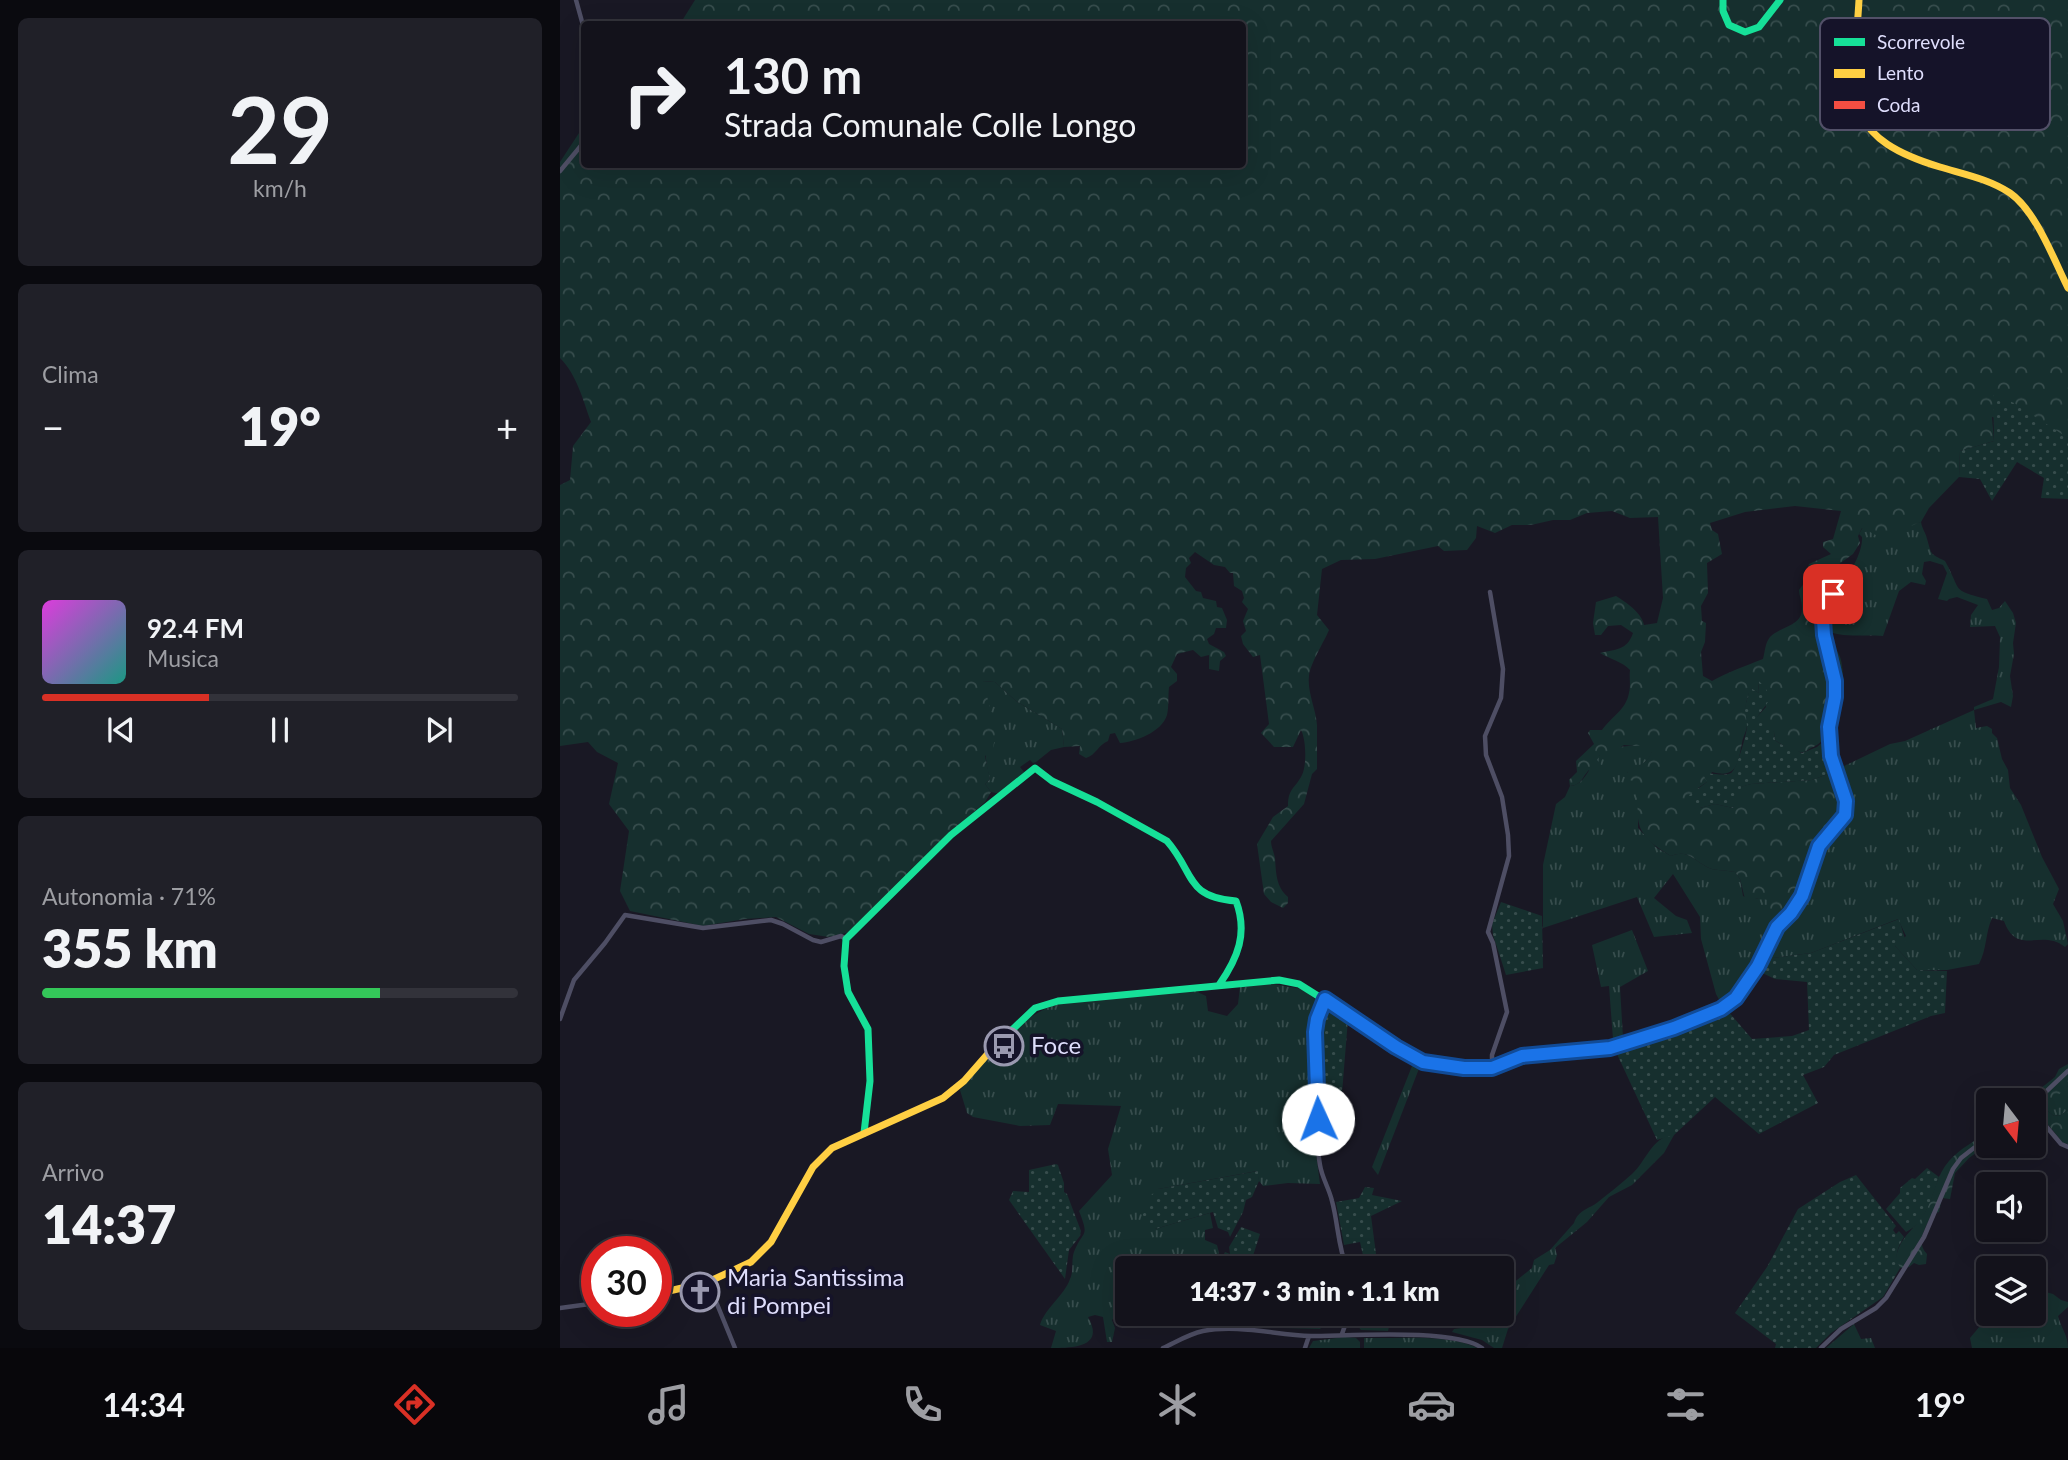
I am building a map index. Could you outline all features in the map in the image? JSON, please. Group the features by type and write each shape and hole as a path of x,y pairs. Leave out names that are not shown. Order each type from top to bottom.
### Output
{"street":[{"path":"576,0 582,21"},
{"path":"1723,0 1723,11 1729,26 1746,33 1755,31 1780,0"},
{"path":"1858,18 1859,0"},
{"path":"1869,130 1886,146 1904,154 2010,192 2026,209 2068,288"},
{"path":"560,171 581,146"},
{"path":"672,1290 708,1282 751,1262 771,1242 813,1167 832,1149 943,1098 964,1082 994,1045 1035,1008 1058,1001 1279,979 1299,984 1423,1062 1464,1068 1492,1068 1522,1056 1610,1048 1674,1028 1721,1009 1736,998 1748,982 1777,927 1791,913 1802,896 1819,846 1845,815 1846,801 1831,756 1829,727 1835,681 1823,619 1843,574"},
{"path":"1490,592 1503,669 1501,698 1485,736 1486,755 1502,797 1509,856 1488,932 1493,943 1507,1012 1492,1055 1497,1066"},
{"path":"863,1133 870,1081 868,1029 848,992 844,966 846,939 951,835 1035,768 1052,781 1097,802 1167,841 1174,847 1194,887 1212,897 1236,901 1243,925 1241,946 1219,985"},
{"path":"560,1019 574,979 625,915 703,928 771,920 813,940 821,942 841,936 846,939"},
{"path":"1325,999 1315,1032 1319,1156 1320,1167 1333,1202 1342,1256"},
{"path":"2046,1092 2068,1071"},
{"path":"2046,1126 2061,1144 2068,1147"},
{"path":"1821,1348 1841,1329 1876,1308 1885,1298 1924,1237 1952,1169 1976,1147"},
{"path":"708,1282 735,1348"},
{"path":"560,1308 581,1305"},
{"path":"1342,1334 1345,1326"},
{"path":"1163,1348 1205,1331 1237,1330 1309,1336 1342,1334 1442,1337 1464,1340 1482,1348"},
{"path":"1305,1348 1309,1336"}],"green space":[{"path":"695,0 2068,0 2068,438 2053,431 1992,417 1994,441 1960,451 1959,477 1929,508 1921,522 1884,537 1862,528 1858,536 1860,543 1853,554 1831,570 1838,578 1820,619 1820,628 1833,636 1841,659 1843,685 1825,713 1829,724 1827,734 1820,742 1806,751 1798,752 1775,740 1774,732 1755,719 1766,707 1758,682 1759,693 1750,688 1746,706 1747,727 1735,768 1727,773 1712,772 1707,782 1698,788 1700,808 1715,804 1733,808 1740,787 1751,784 1812,780 1833,772 1841,798 1840,812 1833,827 1826,836 1818,837 1814,842 1815,848 1794,905 1769,932 1768,900 1757,898 1746,903 1740,879 1735,872 1710,868 1682,854 1671,856 1643,833 1638,817 1638,782 1629,780 1627,771 1648,758 1652,744 1624,745 1606,756 1600,755 1597,760 1601,764 1597,770 1589,770 1579,782 1570,786 1569,780 1577,772 1576,761 1594,744 1588,733 1590,730 1602,730 1622,709 1630,690 1630,670 1600,653 1624,646 1633,633 1621,625 1608,626 1601,635 1595,635 1593,623 1596,602 1616,596 1637,612 1644,625 1657,623 1663,598 1658,517 1630,518 1612,511 1587,513 1570,520 1512,525 1495,533 1477,526 1476,538 1467,550 1444,551 1438,546 1375,559 1341,560 1322,569 1317,615 1329,630 1309,676 1317,725 1317,769 1312,774 1304,804 1271,841 1277,879 1288,897 1288,903 1283,908 1271,902 1264,894 1257,844 1273,817 1288,806 1291,792 1304,771 1303,734 1301,730 1293,747 1274,747 1261,733 1269,724 1260,655 1253,657 1243,644 1241,636 1246,631 1243,621 1248,609 1242,602 1242,591 1234,586 1233,573 1225,567 1214,565 1195,552 1189,558 1191,563 1186,568 1185,577 1196,591 1201,592 1203,598 1216,601 1217,607 1222,608 1227,620 1226,628 1216,628 1214,634 1207,639 1209,644 1224,652 1226,656 1220,661 1219,671 1209,669 1209,655 1201,657 1193,650 1177,654 1171,667 1177,674 1177,681 1169,687 1167,715 1154,731 1120,743 1115,733 1110,734 1108,741 1086,758 1079,754 1080,746 1064,747 1062,729 1016,701 995,682 983,681 996,730 993,749 985,756 990,779 985,784 991,792 985,802 850,932 829,937 809,934 776,917 703,926 630,911 620,891 629,831 609,804 618,763 597,752 588,742 560,746 560,485 570,480 573,446 591,422 575,380 560,358 560,162 581,130 581,168 1246,168 1246,21 682,21","holes":["1795,506 1841,511 1833,539 1823,542 1823,547 1831,554 1809,564 1805,582 1799,590 1802,607 1799,619 1770,637 1763,659 1712,681 1703,676 1701,652 1705,642 1706,623 1702,621 1701,606 1708,593 1707,563 1722,554 1718,534 1712,530 1710,523 1745,512"]},
{"path":"1993,394 2014,403 2068,438 2068,499 2041,498 2044,478 2017,462 1992,501 1980,479 1959,477 1960,451 1994,441"},
{"path":"1921,522 1932,553 1945,561 1962,591 1987,599 1992,610 1999,608 2005,601 2013,613 2016,623 2010,676 2013,696 2011,707 2001,702 1974,710 1974,707 1993,699 1999,667 2000,637 1995,626 1970,627 1971,615 1978,605 1957,597 1947,601 1938,599 1947,573 1943,565 1924,562 1922,574 1925,585 1911,582 1899,591 1883,636 1843,635 1820,628 1822,611 1829,594 1847,575 1857,559 1862,542 1859,534 1863,527 1881,535 1888,535"},
{"path":"1758,680 1768,692 1769,700 1756,719 1769,723 1775,740 1802,753 1817,747 1825,740 1833,772 1812,780 1741,787 1733,808 1715,804 1700,808 1691,806 1688,796 1707,782 1703,774 1725,775 1733,770 1747,730 1745,709 1749,687 1759,693"},
{"path":"982,681 995,682 1016,701 1062,729 1064,747 1051,750 1036,762 1030,760 1020,767 1024,772 1001,794 991,792 985,784 990,779"},
{"path":"1974,710 1976,728 1987,726 1997,738 2008,770 2010,788 2021,805 2042,857 2059,889 2053,904 2063,921 2068,944 2065,947 2047,940 2016,938 2009,932 2004,921 1992,918 1979,964 1947,970 1917,970 1895,946 1906,936 1898,919 1811,953 1765,959 1797,889 1821,849 1846,817 1849,800 1840,768 1890,744 1905,741"},
{"path":"1653,744 1651,755 1645,762 1627,772 1638,782 1638,828 1657,848 1671,856 1690,856 1710,868 1735,872 1740,879 1743,896 1768,899 1767,942 1736,995 1722,1005 1716,994 1701,939 1700,917 1673,874 1654,898 1676,916 1687,920 1692,933 1654,937 1637,897 1543,928 1543,865 1556,804 1565,797 1570,786 1584,778 1600,755 1615,748"},
{"path":"1501,902 1542,916 1543,968 1506,975 1492,924"},
{"path":"1899,919 1906,942 1895,946 1917,970 1947,971 1945,1013 1931,1016 1834,1055 1824,1067 1803,1075 1818,1103 1759,1134 1715,1097 1674,1135 1657,1140 1616,1052 1682,1030 1727,1010 1752,1039 1792,1036 1809,1030 1807,982 1775,979 1758,971 1765,959 1811,953"},
{"path":"1632,930 1648,971 1620,987 1623,1038 1613,1039 1609,986 1601,987 1592,945"},
{"path":"1273,984 1302,989 1319,1002 1312,1034 1315,1146 1320,1184 1288,1183 1263,1186 1257,1171 1158,1189 1155,1229 1210,1213 1213,1228 1205,1230 1205,1240 1217,1245 1217,1256 1115,1256 1115,1317 1112,1320 1115,1328 1112,1342 1107,1342 1103,1317 1095,1315 1088,1317 1093,1335 1090,1340 1077,1346 1051,1348 1056,1331 1040,1325 1071,1276 1074,1252 1085,1230 1079,1211 1112,1175 1108,1149 1121,1106 1058,1104 1050,1125 1020,1126 973,1117 967,1113 960,1090 1016,1029 1042,1010 1058,1004 1195,991 1206,996 1208,1011 1227,1016 1238,1004 1240,987"},
{"path":"1328,1007 1348,1019 1340,1118 1322,1117 1318,1044 1319,1029"},
{"path":"1414,1061 1420,1066 1378,1175 1372,1167"},
{"path":"2068,1064 2068,1086 2054,1099 2046,1100 2046,1088 2041,1088 2055,1077 2059,1069"},
{"path":"2068,1086 2068,1110 2061,1115 2054,1116 2046,1109 2047,1100"},
{"path":"2046,1109 2054,1116 2068,1110 2068,1144 2063,1143 2046,1122"},
{"path":"1674,1135 1664,1153 1632,1185 1609,1197 1587,1222 1555,1248 1557,1255 1554,1264 1549,1265 1514,1320 1514,1282 1532,1268 1534,1260 1550,1250 1581,1212 1628,1178 1663,1138"},
{"path":"1976,1140 1976,1153 1955,1173 1950,1199 1942,1198 1939,1212 1931,1215 1924,1230 1922,1245 1927,1254 1926,1264 1914,1263 1900,1268 1896,1261 1900,1245 1924,1214 1945,1166"},
{"path":"1056,1164 1064,1183 1064,1192 1081,1231 1069,1250 1065,1279 1009,1200 1013,1191 1029,1192 1029,1170"},
{"path":"1927,1168 1939,1177 1923,1216 1906,1232 1886,1209 1900,1193 1900,1188"},
{"path":"1258,1171 1259,1181 1252,1197 1246,1200 1230,1237 1228,1232 1218,1228 1213,1212 1155,1229 1142,1217 1149,1197 1158,1189"},
{"path":"1856,1175 1896,1226 1893,1230 1896,1234 1899,1231 1904,1237 1897,1252 1900,1268 1883,1297 1831,1333 1816,1348 1775,1348 1776,1344 1735,1313 1767,1267 1798,1209"},
{"path":"1365,1187 1374,1188 1372,1195 1402,1201 1371,1216 1376,1256 1363,1256 1360,1242 1344,1245 1336,1202 1359,1198"},
{"path":"1241,1227 1260,1234 1253,1256 1223,1256 1225,1252 1230,1254 1229,1247"},
{"path":"2046,1292 2068,1302 2068,1307 2058,1316 2068,1348 1972,1348 1970,1338 1980,1326 2046,1326"},
{"path":"1854,1324 1861,1339 1871,1338 1875,1348 1826,1348"},
{"path":"1284,1326 1323,1326 1320,1329"},
{"path":"1358,1326 1389,1326 1388,1331 1361,1330"},
{"path":"1510,1326 1502,1348 1494,1348 1482,1340 1452,1332 1454,1329"},
{"path":"1356,1338 1360,1342 1360,1348 1309,1348 1313,1341"},
{"path":"1364,1338 1452,1340 1478,1348 1364,1348"}],"traffic: fast":[{"path":"1723,0 1723,11 1729,25 1745,32 1759,27 1780,0"},
{"path":"1796,905 1802,896 1819,846 1845,815 1846,801 1831,756 1829,727 1835,681 1824,636 1823,619 1843,574"},
{"path":"864,1133 870,1081 868,1029 848,992 844,966 846,939 951,835 1035,768 1052,781 1097,802 1167,841 1199,889 1220,899 1236,901 1241,924 1239,945 1219,985"},
{"path":"992,1049 1035,1008 1058,1001 1279,980 1299,984 1423,1062 1464,1068 1492,1068 1522,1056 1610,1048 1689,1022"}],"traffic: slow":[{"path":"1858,18 1859,0"},
{"path":"1872,130 1882,140 1906,154 1985,180 2010,193 2028,211 2036,224 2068,288"},
{"path":"672,1290 708,1282 751,1262 771,1242 813,1167 832,1148 943,1098 964,1081 992,1049"}],"traffic: jam":[{"path":"1689,1022 1721,1009 1736,998 1758,966 1777,927 1796,905"}],"place":[{"name":"Foce","path":"1004,1046"},
{"name":"Maria Santissima di Pompei","path":"700,1292"}],"route":[{"path":"1318,1119 1315,1032 1325,999 1423,1062 1438,1066 1492,1068 1522,1056 1610,1048 1674,1028 1721,1009 1736,998 1758,966 1771,936 1802,896 1819,846 1845,815 1846,801 1831,756 1829,727 1835,681 1823,619 1833,594"}]}
